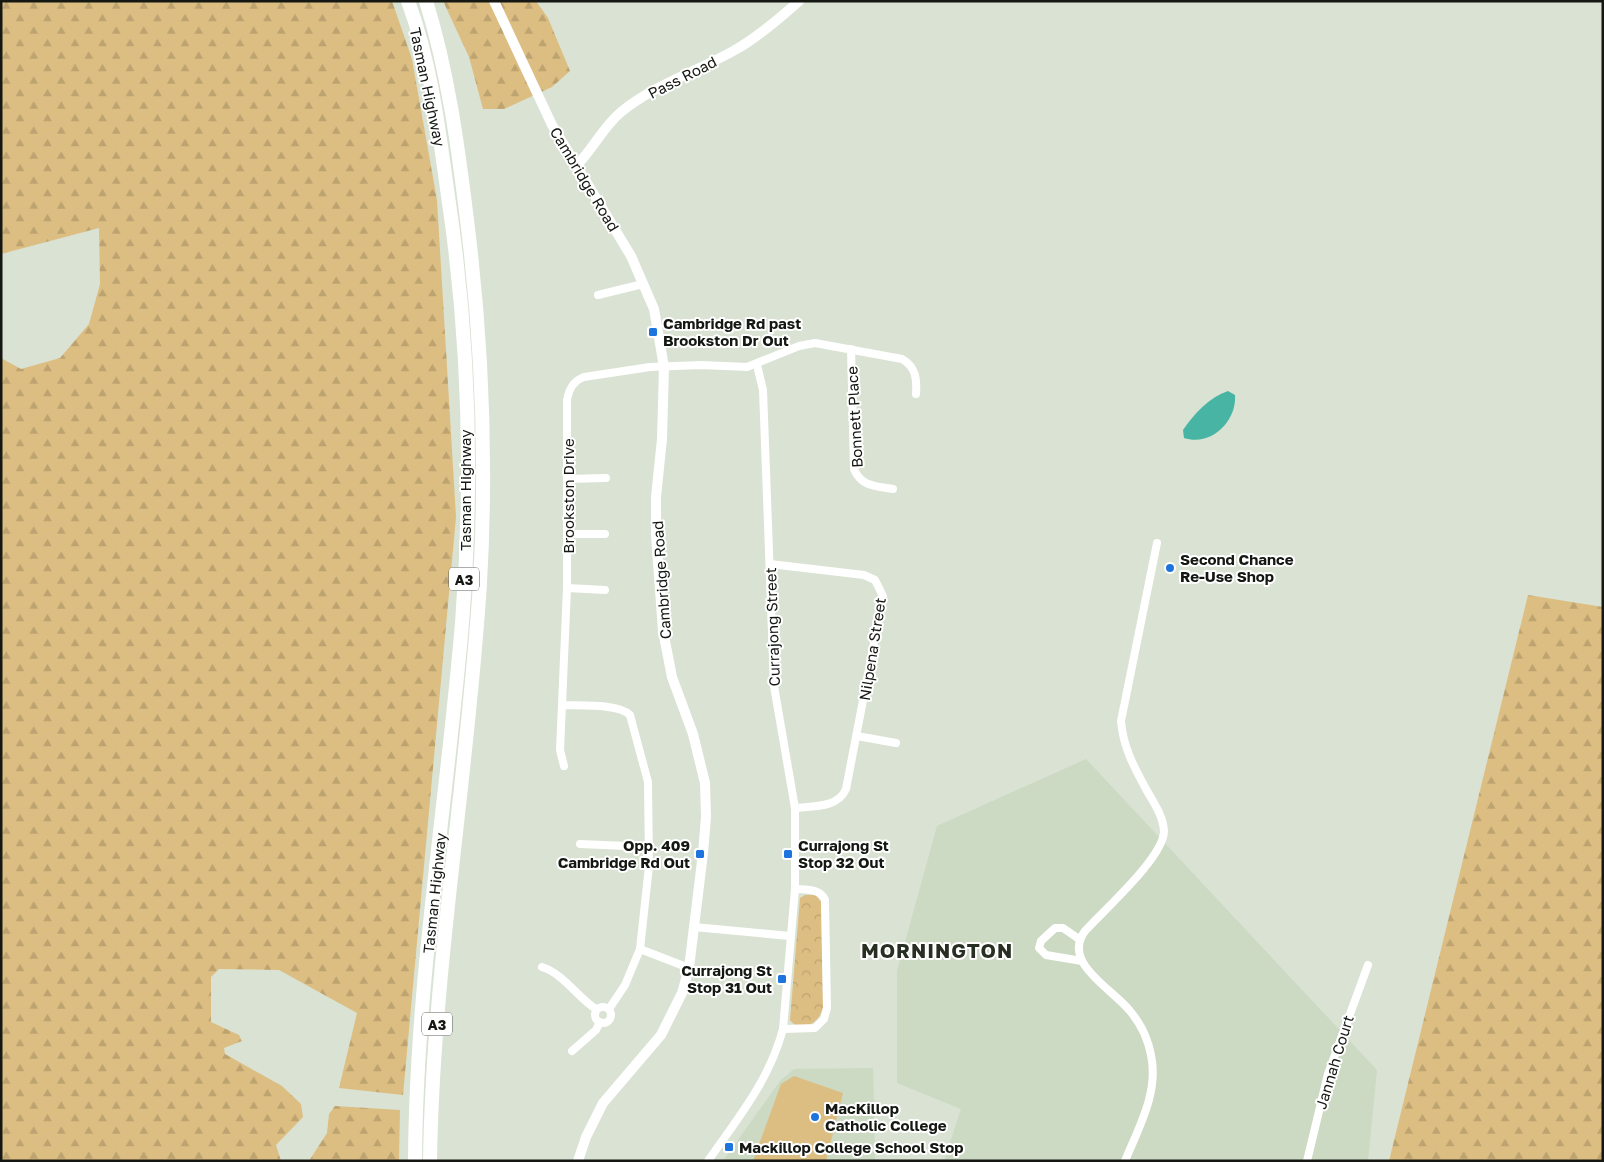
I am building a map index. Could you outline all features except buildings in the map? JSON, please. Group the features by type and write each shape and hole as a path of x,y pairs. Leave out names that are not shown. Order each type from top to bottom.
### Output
{"highway":[{"name":"Tasman Highway","path":"408,1 418,31 432,95 455,243 464,356 467,520 462,624 423,994 415,1161"},
{"name":"Tasman Highway","path":"426,1 439,47 451,108 472,263 480,364 483,496 475,641 436,1026 430,1161"}],"main road":[{"name":"Cambridge Road","path":"494,1 552,125 630,256 654,309 664,367 663,430 656,497 656,535 663,631 672,677 694,734 705,783 706,817 694,927 689,968 682,993 662,1035 603,1102 586,1138 578,1161"},
{"name":"Pass Road","path":"577,165 589,153 606,126 621,112 648,94 735,50 799,1"}],"street":[{"path":"598,295 643,284"},
{"path":"664,367 701,365 736,368 757,364 807,344 821,343 897,358 907,362 914,370 916,394"},
{"name":"Bonnett Place","path":"851,349 854,469 860,479 867,484 893,489"},
{"name":"Currajong Street","path":"708,1161 768,1072 782,1030 795,889 795,808 774,686 763,390 757,364"},
{"name":"Brookston Drive","path":"564,766 560,750 568,588 567,400 571,386 584,377 664,367"},
{"path":"568,479 606,478"},
{"path":"568,534 605,534"},
{"path":"1125,1161 1148,1104 1153,1073 1151,1054 1135,1017 1082,961 1078,950 1079,939 1156,856 1163,838 1160,815 1128,755 1121,721 1157,543"},
{"name":"Nilpena Street","path":"770,564 864,575 878,584 882,601 846,789 842,797 830,804 795,808"},
{"path":"568,588 604,590"},
{"path":"562,705 615,708 630,715 648,782 650,847 640,949 625,985 610,1009 610,1020 600,1022 591,1035 572,1051"},
{"path":"857,736 896,743"},
{"path":"580,844 650,847"},
{"path":"782,1030 815,1028 824,1019 827,1008 825,900 822,894 817,891 795,889"},
{"path":"694,927 790,936"},
{"path":"1079,939 1064,928 1055,928 1040,941 1039,948 1046,955 1082,961"},
{"path":"640,949 689,968"},
{"name":"Jannah Court","path":"1307,1161 1328,1074 1368,965"},
{"path":"542,967 554,971 596,1010"},
{"path":"596,1010 603,1006 610,1009"},
{"path":"596,1010 595,1017 600,1022"}],"shaded area":[{"path":"1086,759 1377,1070 1368,1161 944,1161 961,1109 897,1083 897,971 937,826"},
{"name":"MacKillop Catholic College","path":"873,1068 875,1161 723,1161 780,1081 794,1069"}],"green space":[{"path":"1,1 392,1 412,59 437,200 456,517 403,1095 339,1088 357,1013 279,970 219,969 211,977 211,1022 239,1035 242,1041 224,1048 225,1054 282,1086 301,1104 303,1117 276,1145 281,1161 1,1161 1,358 21,369 60,358 89,324 100,284 99,228 1,254"},
{"path":"443,1 536,1 548,18 570,71 552,87 504,109 483,109 469,57"},
{"path":"1528,595 1603,607 1603,1161 1389,1161"},
{"path":"805,895 816,895 821,902 823,1006 822,1012 815,1021 805,1026 800,1026 790,1020 800,898"},
{"path":"794,1076 843,1093 826,1161 753,1161 781,1084"},
{"path":"335,1106 400,1110 399,1161 309,1161 327,1133 329,1114"}],"water":[{"path":"1228,391 1235,395 1234,405 1232,414 1220,430 1204,439 1184,438 1183,430 1197,412 1208,402"}],"place":[{"name":"Cambridge Rd past Brookston Dr Out","path":"653,332"},
{"name":"Second Chance Re-Use Shop","path":"1170,568"},
{"name":"Opp. 409 Cambridge Rd Out","path":"700,854"},
{"name":"Currajong St Stop 32 Out","path":"788,854"},
{"name":"Currajong St Stop 31 Out","path":"782,979"},
{"name":"MacKillop Catholic College","path":"815,1117"},
{"name":"Mackillop College School Stop","path":"729,1147"}],"district":[{"name":"MORNINGTON","path":"937,950"}]}
